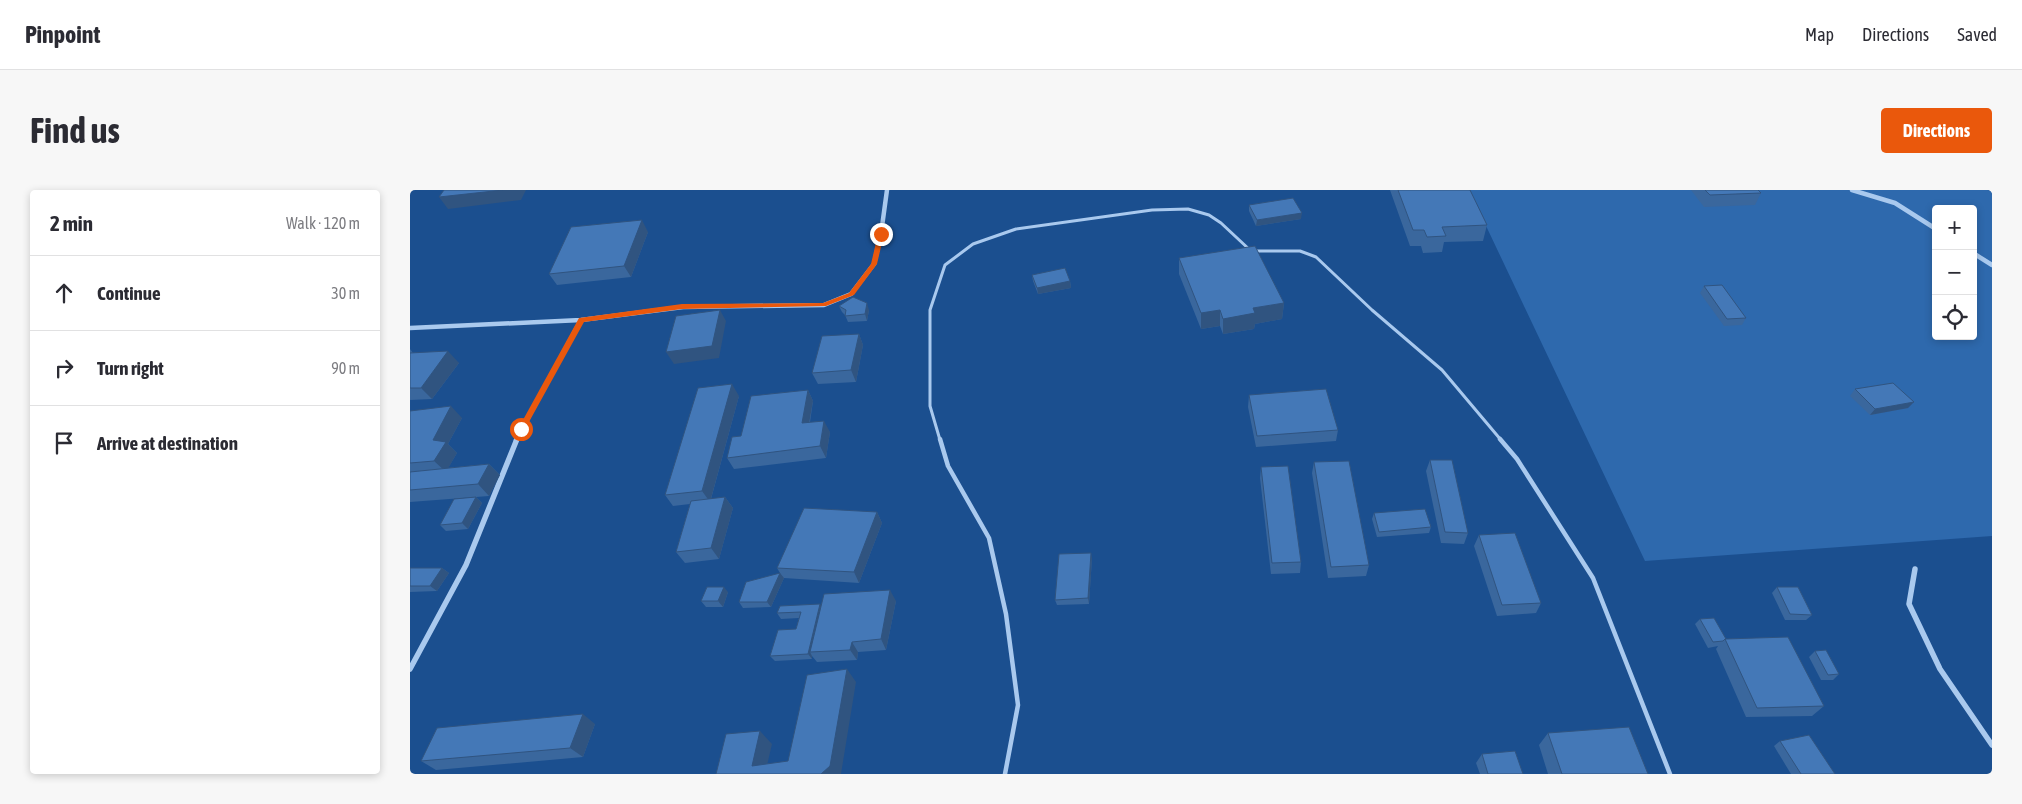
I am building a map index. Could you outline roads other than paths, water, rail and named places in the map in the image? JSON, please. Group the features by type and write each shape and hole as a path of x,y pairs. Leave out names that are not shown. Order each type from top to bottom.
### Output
{"street":[{"path":"410,328 581,320 682,307 824,305 851,294 874,264 881,234 887,190"},
{"path":"1852,190 1895,203 1932,226"},
{"path":"1977,256 1992,265"},
{"path":"410,669 466,566 521,429 581,320"},
{"path":"1915,569 1908,604 1940,668 1992,745"}],"lane":[{"path":"1005,774 1018,705 1006,614 989,538 948,466 930,406 930,310 945,265 974,244 1016,229 1152,210 1188,209 1209,215 1221,223 1251,251 1300,251 1316,257 1372,310 1442,370 1517,459 1593,578 1670,774"}]}
